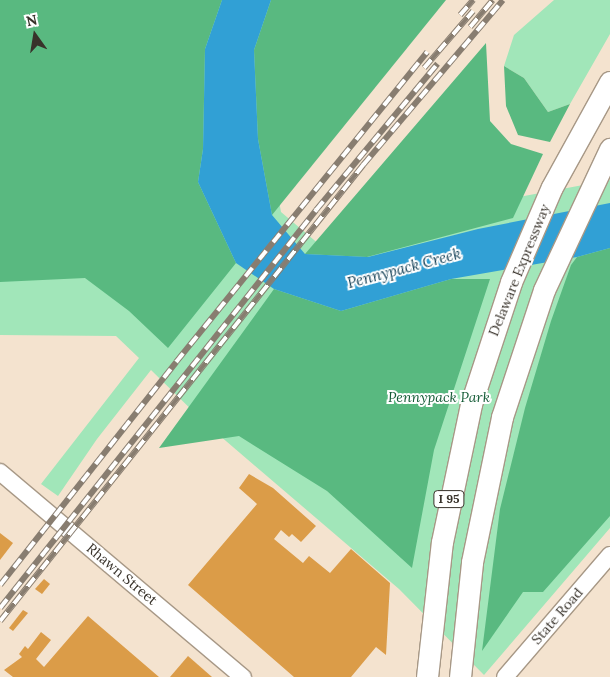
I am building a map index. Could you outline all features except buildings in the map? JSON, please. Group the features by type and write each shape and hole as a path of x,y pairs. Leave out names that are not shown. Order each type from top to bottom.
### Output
{"highway":[{"name":"Delaware Expressway","path":"427,677 435,586 448,503 471,404 511,282 552,187 610,82"},
{"name":"I 95","path":"460,677 472,562 482,506 502,417 532,321 569,234 610,149"}],"main road":[{"name":"Rhawn Street","path":"0,472 243,677"},
{"name":"State Road","path":"505,677 610,555"}],"green space":[{"name":"Pennypack Park","path":"0,0 288,0 266,128 281,212 327,251 497,201 610,180 610,528 484,675 399,589 205,423 151,370 97,439 58,496 41,484 139,358 116,336 0,335"},
{"path":"0,0 222,0 205,49 203,149 198,182 236,263 168,348 129,311 85,278 0,282"},
{"path":"271,0 446,0 272,215 258,139 254,50"},
{"path":"554,0 610,0 610,34 570,104 548,112 524,78 504,66 514,35"},
{"path":"486,43 490,121 511,144 543,154 513,218 367,257 305,254"},
{"path":"504,66 524,78 548,112 570,104 550,142 518,135 506,106"},
{"path":"610,248 610,516 543,592 523,592 482,651 500,509 525,408 551,321 571,265 577,257"},
{"path":"451,279 490,279 434,450 412,568 327,491 239,436 159,448 274,289 341,311"}],"water":[{"name":"Pennypack Creek","path":"222,0 271,0 254,50 258,139 272,215 305,254 368,257 478,229 610,203 610,248 577,257 451,279 341,311 274,289 236,263 198,182 203,149 205,49"}],"railway":[{"path":"460,15 473,0"},
{"path":"470,27 493,0"},
{"path":"0,621 363,165 503,0"},
{"path":"424,68 473,11"},
{"path":"0,585 176,362 427,52"},
{"path":"0,608 316,210 437,64"}]}
